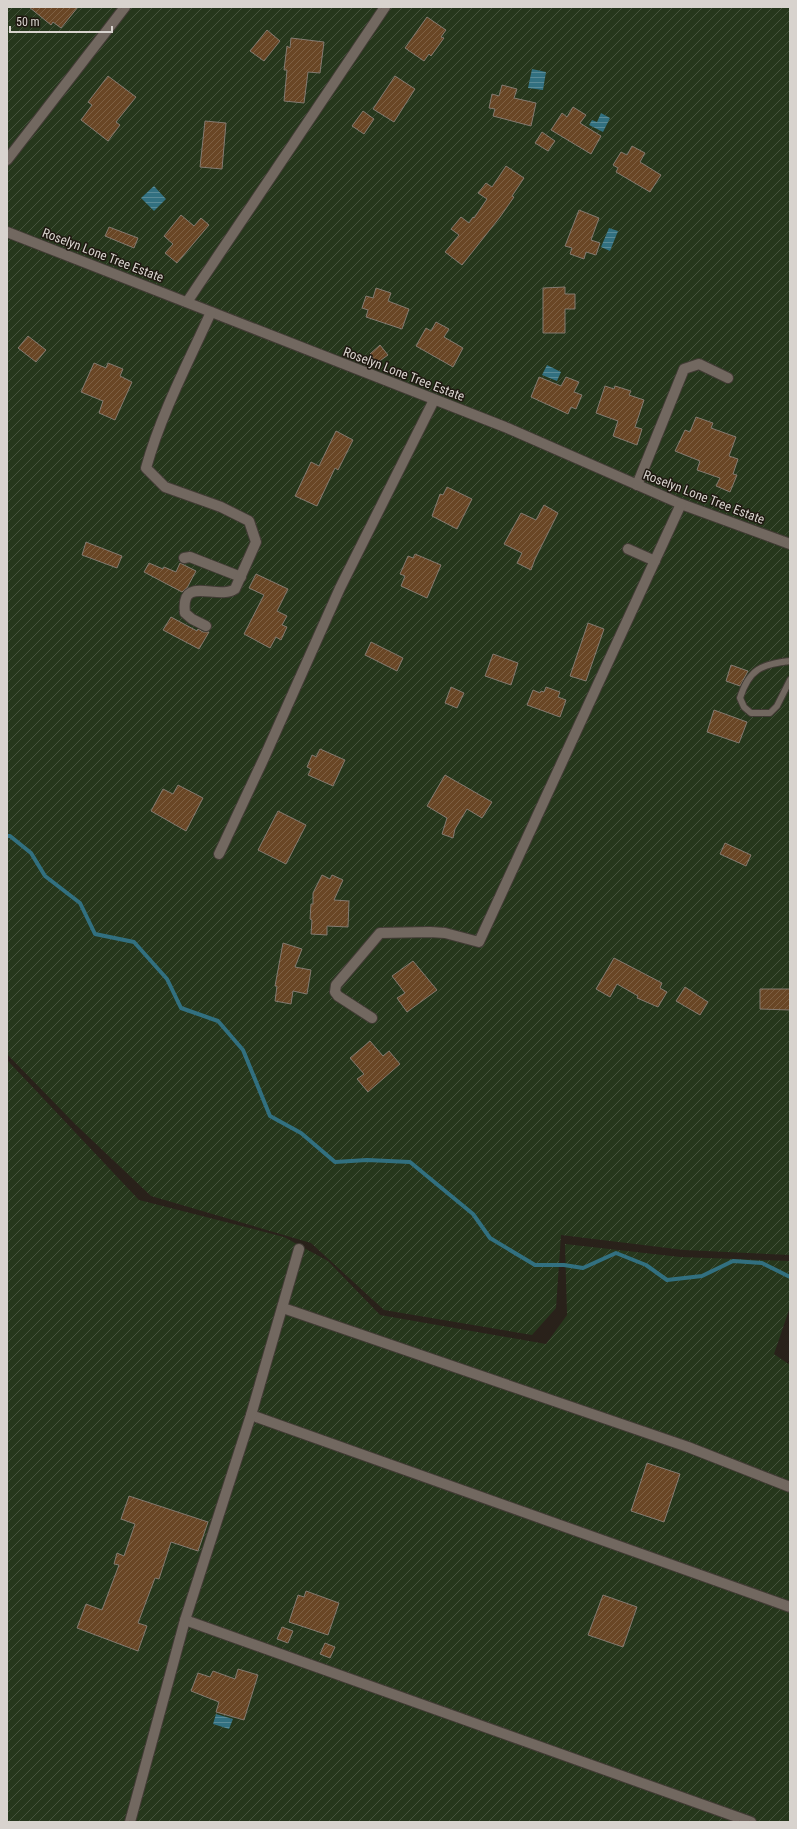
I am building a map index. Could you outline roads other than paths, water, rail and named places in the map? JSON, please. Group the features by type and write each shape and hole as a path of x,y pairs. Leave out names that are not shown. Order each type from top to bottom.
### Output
{"street":[{"path":"7,160 125,7"},
{"path":"187,302 385,7"},
{"name":"Roselyn Lone Tree Estate","path":"7,232 505,427 681,504 790,544"},
{"path":"206,626 192,619 185,613 185,598 190,593 197,591 232,591 235,589 256,542 249,521 221,507 165,487 146,468 153,441 163,417 211,312"},
{"path":"637,485 684,369 699,364 728,378"},
{"path":"218,854 264,758 340,588 434,400"},
{"path":"372,1018 338,996 335,992 336,985 380,934 445,933 479,942 681,504"},
{"path":"628,549 655,561"},
{"path":"184,558 190,557 241,577"},
{"path":"130,1822 185,1620 251,1416 283,1308 298,1249"},
{"path":"283,1308 688,1447 790,1487"},
{"path":"251,1416 790,1607"},
{"path":"185,1620 751,1822"}],"lane":[{"path":"790,661 758,668 750,676 740,698 744,707 751,713 770,713 777,706 790,680"}],"water":[{"path":"532,69 546,72 543,90 528,88"},
{"path":"601,113 610,118 603,132 589,125 592,120 597,122"},
{"path":"154,186 166,199 154,211 141,198"},
{"path":"609,228 618,231 610,251 601,247"},
{"path":"547,365 561,372 557,381 542,375"},
{"path":"216,1714 233,1719 229,1729 213,1724"}],"waterway":[{"path":"7,836 10,836 31,853 45,876 80,903 95,934 134,942 167,979 181,1008 218,1021 243,1050 270,1116 301,1133 335,1162 367,1160 410,1162 473,1214 490,1238 535,1265 564,1265 583,1268 616,1253 646,1265 667,1280 702,1276 733,1261 762,1263 790,1277"}]}
